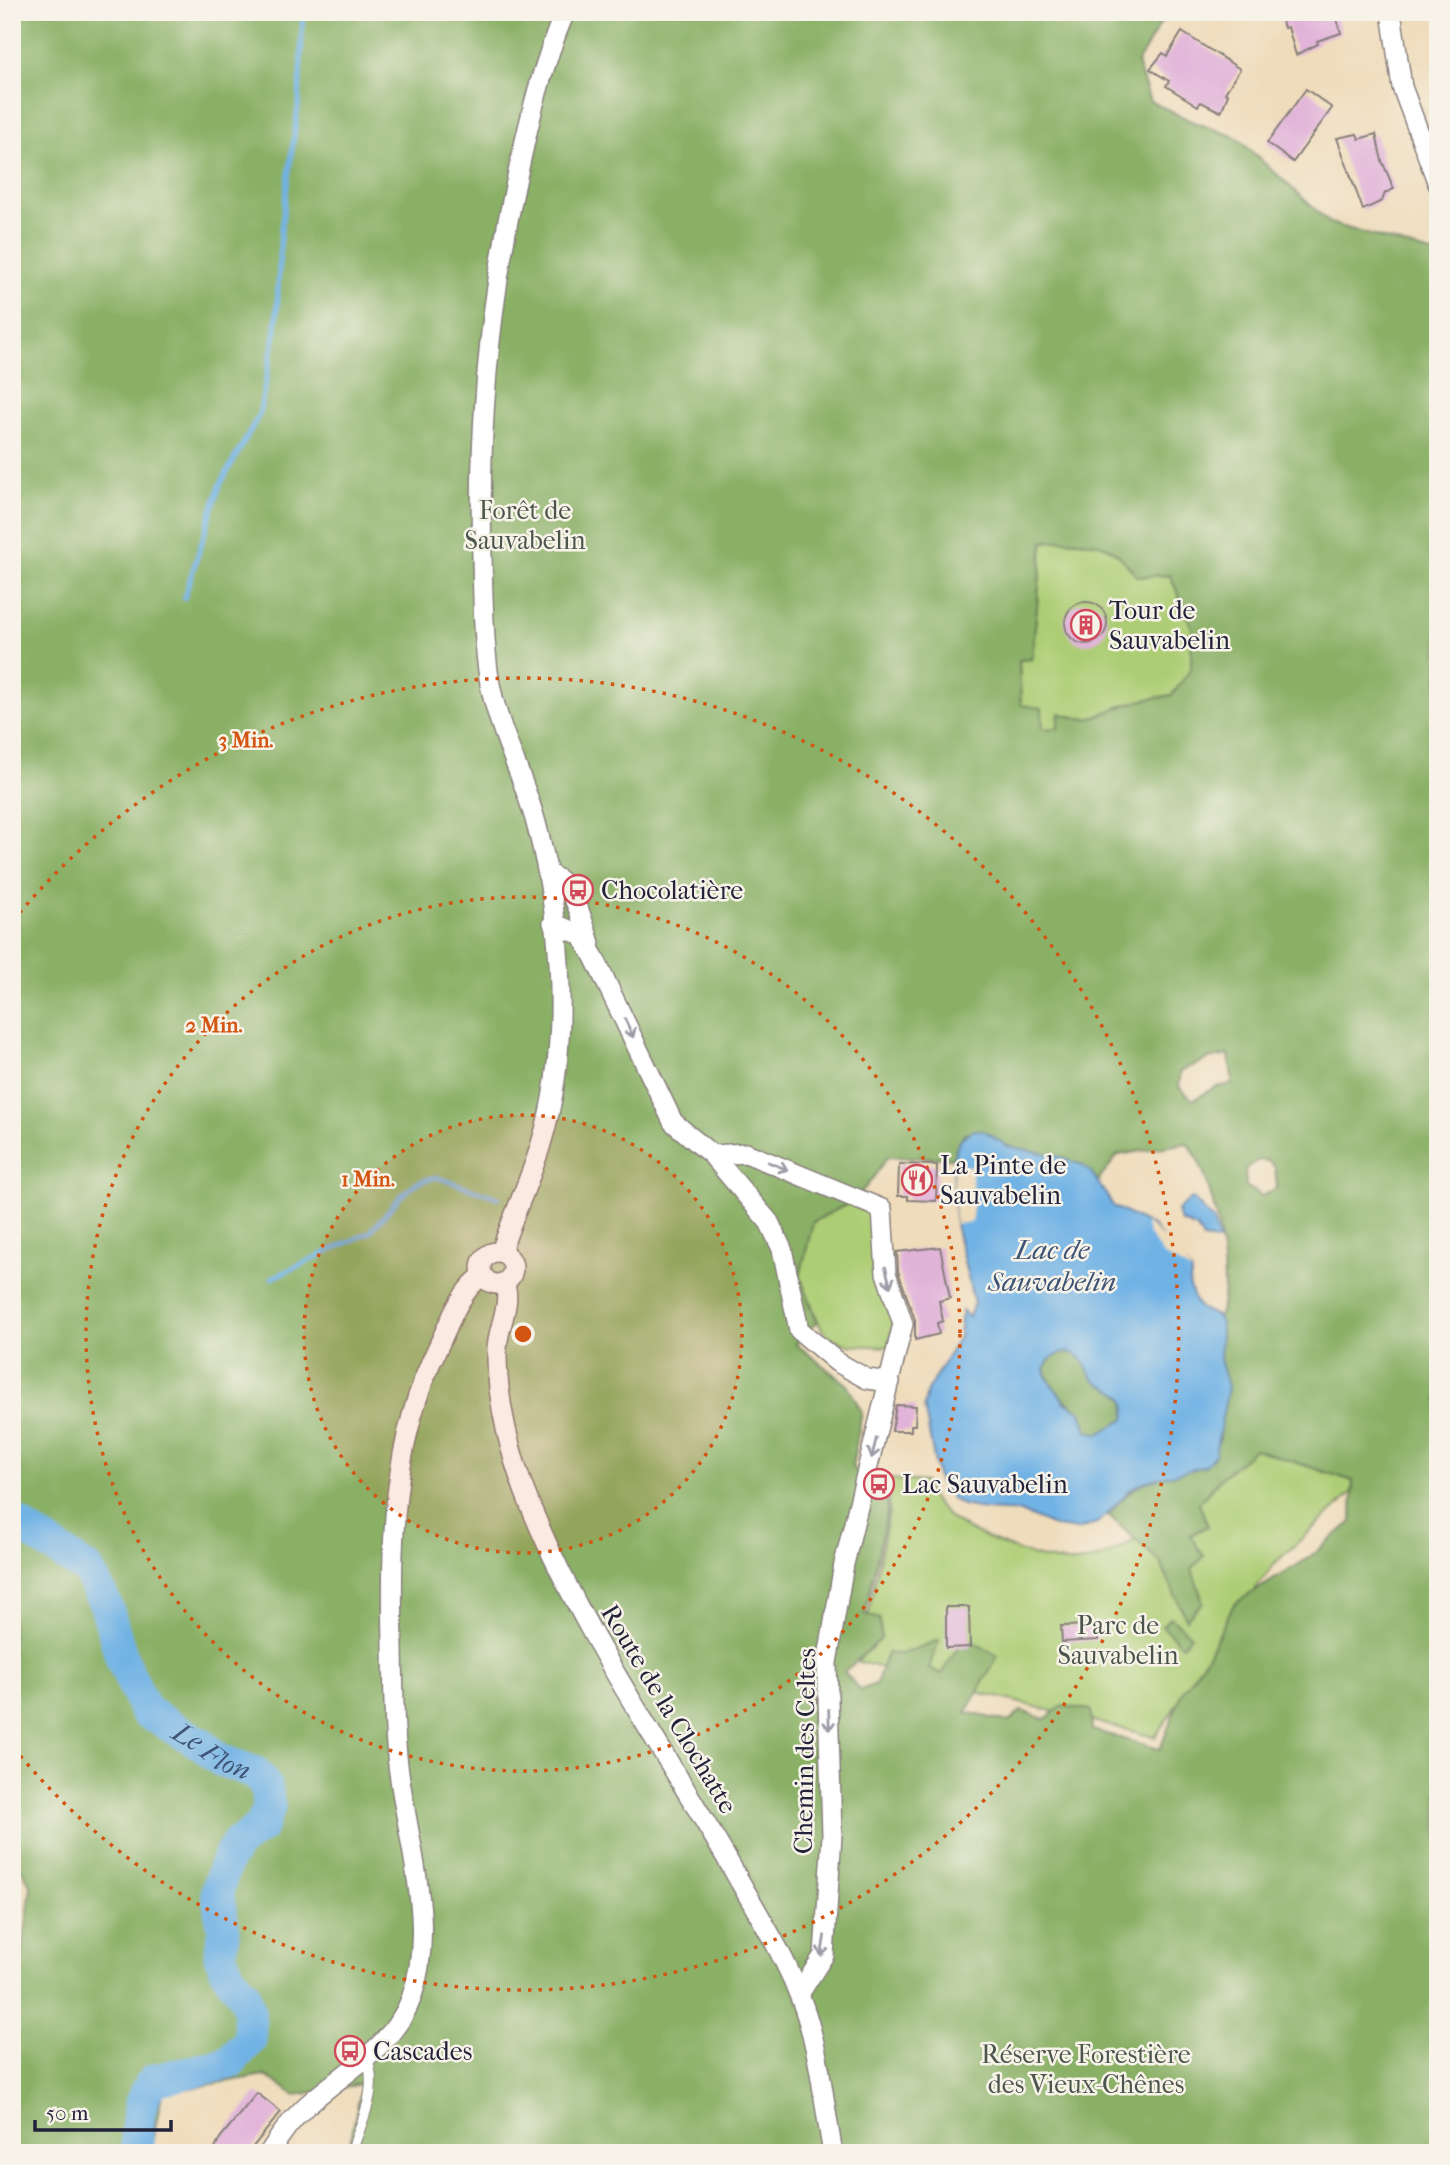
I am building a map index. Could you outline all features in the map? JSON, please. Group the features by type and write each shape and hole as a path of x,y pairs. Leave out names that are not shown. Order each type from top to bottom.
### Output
{"street":[{"path":"501,1252 541,1145 561,1041 547,874 535,821 508,747 489,678 482,579 480,464 486,365 503,241 549,49 565,12"},
{"path":"1391,12 1402,87 1438,184"},
{"path":"547,874 559,878 571,891 599,967"},
{"path":"553,923 581,935 673,1122 712,1155 769,1222 782,1249 799,1330 837,1362 867,1379 890,1382"},
{"name":"Chemin des Celtes","path":"712,1155 746,1153 882,1209 886,1273 903,1324 844,1564 827,1663 832,1835 824,1955 799,1994"},
{"path":"501,1252 509,1258 513,1267 511,1276 505,1283 496,1285 482,1276 480,1264 483,1258 501,1252"},
{"path":"269,2153 303,2109 365,2056 401,2020 411,1999 422,1950 422,1922 396,1749 391,1559 396,1486 404,1439 430,1364 458,1307 474,1282 482,1276"},
{"name":"Route de la Clochatte","path":"505,1283 508,1292 497,1349 499,1389 530,1503 583,1619 624,1692 701,1814 799,1994 813,2035 833,2153"}],"lane":[{"path":"351,2153 372,2086 372,2070 365,2056"}],"green space":[{"name":"Forêt de Sauvabelin","path":"12,12 895,12 909,15 926,12 1167,12 1137,63 1150,101 1191,121 1236,137 1330,223 1438,255 1438,2153 348,2153 362,2084 296,2095 264,2075 162,2093 150,2153 12,2153 12,2040 31,1887 12,1849","holes":["1063,540 1106,546 1120,557 1137,577 1170,575 1192,627 1191,669 1172,695 1133,702 1090,719 1059,713 1058,728 1043,729 1042,708 1021,705 1019,660 1032,659 1043,542","1229,1055 1233,1084 1216,1087 1193,1100 1179,1087 1181,1071 1208,1059","984,1131 1019,1150 1068,1161 1079,1165 1098,1181 1118,1155 1187,1143 1196,1156 1212,1200 1222,1254 1223,1301 1218,1317 1221,1324 1220,1360 1228,1387 1219,1425 1220,1439 1205,1466 1162,1476 1141,1485 1130,1492 1108,1515 1160,1562 1186,1619 1203,1602 1192,1569 1204,1556 1190,1535 1208,1526 1199,1503 1222,1477 1255,1449 1353,1481 1352,1522 1307,1559 1234,1604 1208,1655 1182,1692 1160,1749 1092,1730 1091,1710 1062,1706 1045,1719 1021,1711 1009,1722 966,1712 998,1656 965,1637 941,1674 929,1668 939,1640 901,1654 887,1653 876,1684 860,1690 844,1672 881,1639 880,1619 865,1614 887,1512 887,1495 852,1467 862,1412 847,1385 796,1344 817,1322 800,1276 813,1222 864,1189 887,1157 953,1158 964,1133","1259,1160 1268,1161 1275,1167 1277,1188 1262,1196 1246,1186 1245,1169"]},
{"path":"1063,540 1106,546 1120,556 1137,576 1170,575 1192,627 1192,669 1172,695 1128,704 1090,719 1059,714 1058,728 1042,729 1021,705 1019,660 1032,659 1043,542"},
{"path":"848,1204 871,1212 877,1221 895,1317 888,1347 848,1345 831,1338 821,1328 800,1276 813,1221"},
{"path":"1063,1352 1081,1358 1099,1382 1120,1395 1125,1404 1125,1419 1099,1434 1087,1431 1081,1412 1059,1393 1047,1375 1045,1368 1049,1360"},
{"name":"Parc de Sauvabelin","path":"1244,1445 1353,1481 1352,1493 1276,1562 1240,1609 1155,1737 859,1662 889,1512 890,1479 924,1482 935,1503 950,1518 1009,1548 1055,1561 1076,1562 1098,1558 1144,1534 1167,1517"},
{"path":"1171,1617 1191,1636 1182,1645 1162,1626"}],"water":[{"name":"Lac de Sauvabelin","path":"973,1130 984,1131 1007,1146 1054,1155 1082,1165 1092,1173 1114,1207 1152,1226 1192,1272 1189,1284 1195,1302 1200,1308 1218,1317 1221,1323 1220,1360 1228,1387 1215,1455 1205,1466 1144,1482 1130,1490 1099,1522 1078,1530 1056,1527 1021,1512 985,1510 963,1505 952,1499 938,1480 924,1406 927,1391 959,1337 962,1311 969,1317 974,1303 955,1224 953,1158 959,1140","holes":["1063,1352 1080,1357 1099,1384 1117,1392 1125,1401 1125,1419 1099,1434 1087,1431 1081,1412 1065,1402 1047,1378 1045,1368 1049,1360"]},
{"path":"1192,1198 1213,1220 1219,1241 1203,1239 1197,1228 1180,1221 1177,1210"}],"pier":[{"path":"953,1165 972,1166 972,1222 955,1224"},
{"path":"1145,1222 1174,1247 1192,1272 1163,1255 1148,1233"}],"building":[{"path":"1279,12 1335,12 1341,33 1317,41 1318,44 1296,55 1288,27 1284,28"},
{"path":"1182,32 1240,69 1225,93 1228,95 1221,112 1201,102 1198,106 1166,86 1169,81 1150,69 1163,53 1167,56"},
{"path":"1306,89 1332,108 1293,162 1267,143"},
{"path":"1357,134 1359,139 1376,134 1382,161 1394,189 1385,193 1382,201 1363,210 1337,138"},
{"name":"Tour de Sauvabelin","path":"1086,602 1101,608 1107,623 1101,638 1086,644 1071,638 1065,623 1071,608"},
{"name":"La Pinte de Sauvabelin","path":"899,1164 937,1165 936,1201 908,1200 908,1196 898,1196"},
{"path":"940,1247 950,1298 939,1301 943,1321 937,1323 939,1334 915,1340 915,1320 898,1271 897,1252"},
{"path":"896,1405 916,1406 915,1425 911,1425 911,1431 892,1431"},
{"path":"946,1607 969,1607 970,1647 946,1648"},
{"path":"1097,1625 1098,1640 1062,1642 1061,1626"},
{"path":"257,2093 281,2112 248,2153 213,2153 220,2138"}],"waterway":[{"path":"184,598 220,485 259,415 276,329 281,229 299,100 303,12"},
{"path":"272,1278 370,1232 416,1183 436,1177 499,1198"},
{"name":"Le Flon","path":"12,1520 88,1570 106,1605 122,1659 145,1711 200,1743 220,1760 256,1773 266,1787 269,1807 261,1827 237,1844 227,1860 217,1891 224,1932 220,1956 231,1979 243,1992 249,2010 250,2040 229,2063 154,2080 141,2105 137,2153"}],"place":[{"name":"Tour de Sauvabelin","path":"1086,625"},
{"name":"Chocolatière","path":"578,890"},
{"name":"La Pinte de Sauvabelin","path":"917,1180"},
{"name":"Lac Sauvabelin","path":"879,1484"},
{"name":"Cascades","path":"350,2051"}],"park label":[{"name":"Réserve Forestière des Vieux-Chênes","path":"1086,2069"}]}
